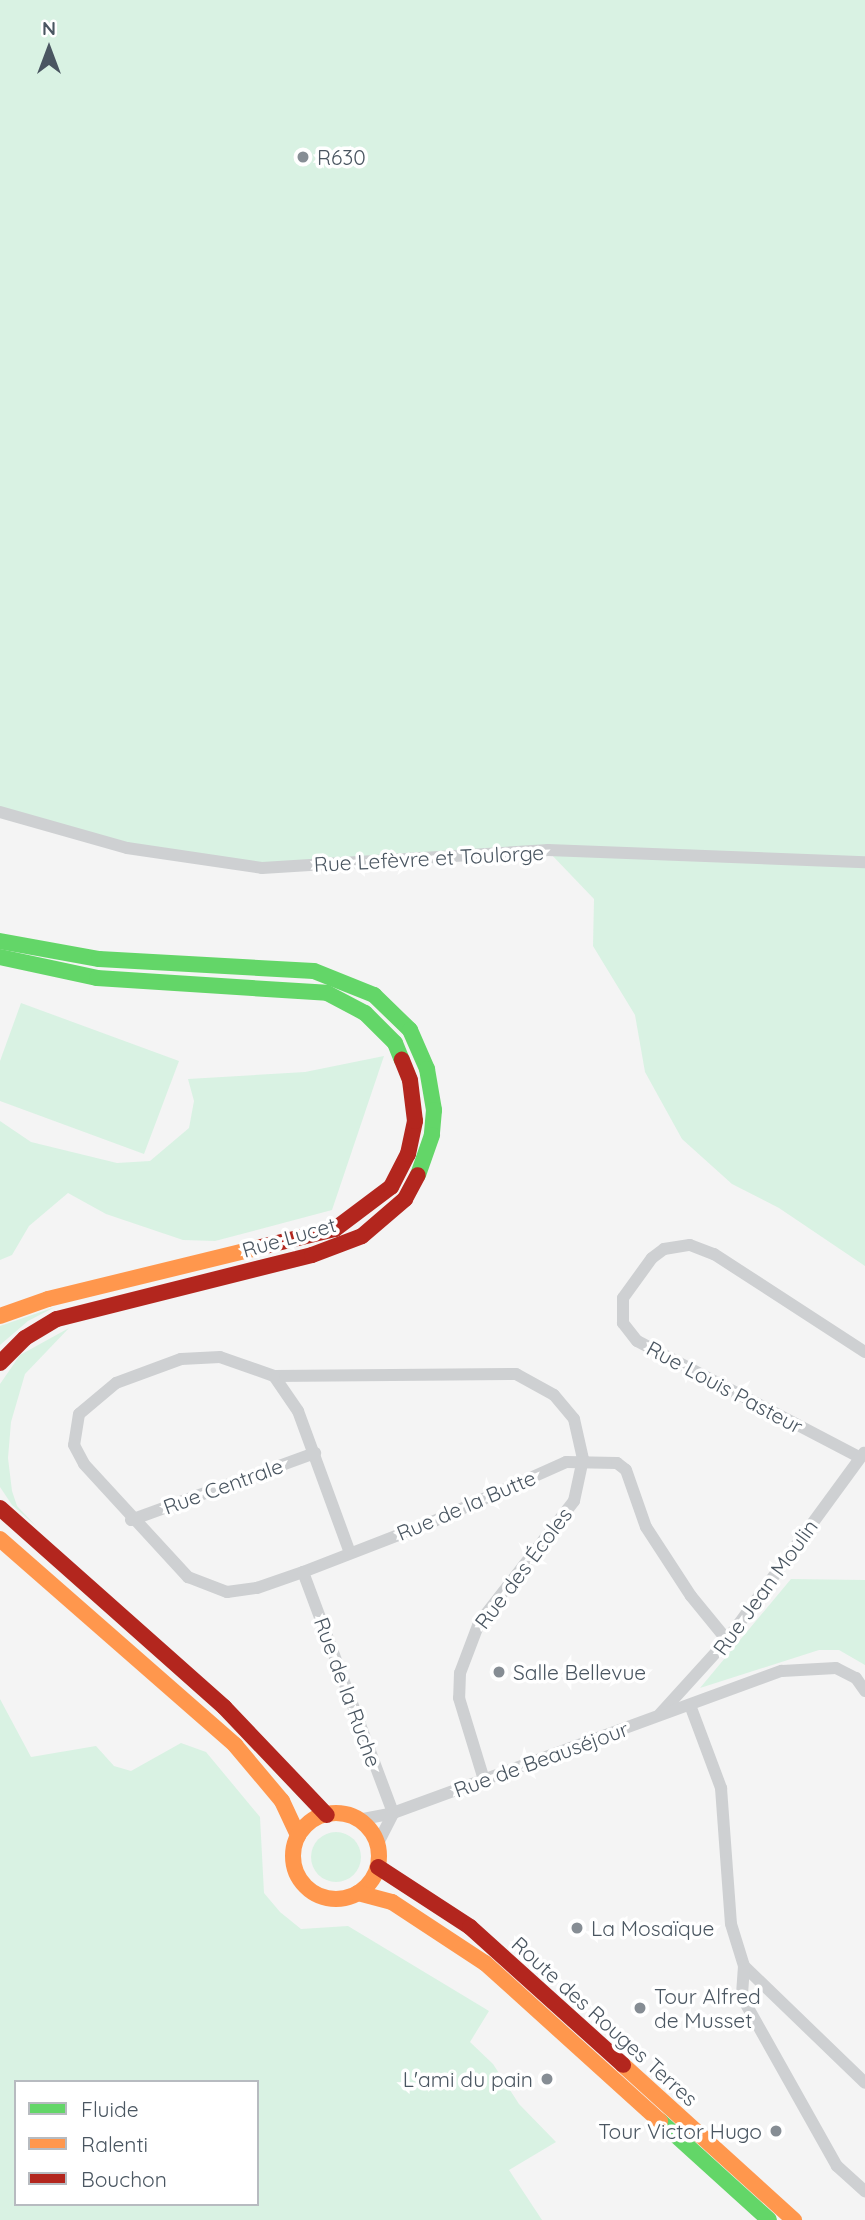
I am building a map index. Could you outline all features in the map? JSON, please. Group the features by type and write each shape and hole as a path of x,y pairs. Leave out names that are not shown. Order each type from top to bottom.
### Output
{"main road":[{"name":"Rue Lucet","path":"0,941 99,959 304,970 356,985 374,995 410,1030 428,1069 433,1110 432,1135 417,1178 405,1199 362,1236 312,1255 57,1319 25,1338 0,1363"},
{"name":"Rue Lucet","path":"0,957 97,978 327,993 365,1013 396,1043 410,1080 415,1121 408,1154 391,1187 374,1204 335,1229 48,1299 0,1316"},
{"path":"0,1508 224,1707 327,1815"},
{"path":"0,1539 235,1745 282,1801 298,1836 294,1863 307,1888 332,1899 358,1893 377,1867 377,1845 358,1820 327,1815 315,1819 298,1836"},
{"name":"Route des Rouges Terres","path":"377,1867 470,1927 794,2220"},
{"name":"Route des Rouges Terres","path":"358,1893 392,1902 485,1963 769,2220"}],"street":[{"name":"Rue Lefèvre et Toulorge","path":"0,812 127,848 262,868 548,850 865,862"},
{"name":"Rue Louis Pasteur","path":"862,1454 638,1340 623,1323 623,1298 652,1258 664,1249 690,1245 714,1254 865,1352"},
{"name":"Rue de la Butte","path":"274,1376 235,1360 203,1356 140,1373 89,1404 79,1415 74,1445 83,1464 131,1520 188,1577 205,1587 242,1591 303,1572 566,1462 583,1460"},
{"name":"Rue des Écoles","path":"274,1376 516,1374 539,1383 566,1406 580,1433 583,1460 574,1501 479,1623 468,1646 459,1698 484,1780"},
{"path":"274,1376 298,1411 350,1553"},
{"name":"Rue Centrale","path":"131,1520 315,1453"},
{"name":"Rue Jean Moulin","path":"658,1716 727,1640 862,1454"},
{"path":"583,1460 606,1460 626,1470 646,1527 691,1596 727,1640"},
{"name":"Rue de la Ruche","path":"303,1572 393,1813"},
{"name":"Rue de Beauséjour","path":"358,1820 393,1813 658,1716 802,1668 836,1668 856,1678 865,1691"},
{"path":"690,1705 721,1788 731,1924 744,1966 742,1997 837,2166 865,2191"},
{"path":"377,1845 393,1813"},
{"path":"744,1966 865,2082"}],"green space":[{"path":"0,0 865,0 865,1266 779,1208 732,1184 682,1139 645,1072 635,1015 593,946 594,899 548,851 262,868 127,848 0,812"},
{"path":"21,1003 179,1061 144,1154 0,1101 0,1061"},
{"path":"384,1056 332,1210 215,1241 183,1240 106,1214 68,1193 29,1226 12,1255 0,1260 0,1121 31,1142 117,1163 150,1161 189,1128 194,1101 188,1079 305,1072"},
{"path":"55,1307 28,1321 0,1345 0,1326"},
{"path":"69,1328 25,1374 11,1422 8,1458 12,1491 17,1506 36,1526 12,1505 0,1487 0,1384 20,1355"},
{"path":"791,1579 865,1580 865,1665 839,1650 819,1650 700,1688"},
{"path":"0,1699 31,1757 96,1746 114,1766 131,1771 181,1743 206,1752 260,1817 264,1893 280,1912 301,1929 348,1926 489,2011 470,2042 493,2064 519,2104 556,2142 509,2170 542,2220 0,2220"},
{"path":"336,1832 354,1839 361,1857 354,1875 336,1882 318,1875 311,1857 318,1839"}],"traffic: fast":[{"path":"0,941 99,959 314,971 374,995 410,1030 427,1069 434,1110 432,1135 418,1175"},
{"path":"0,957 97,978 327,993 365,1013 395,1043 402,1060"},
{"path":"660,2121 769,2220"}],"traffic: slow":[{"path":"0,1316 48,1299 261,1247"},
{"path":"0,1539 235,1745 282,1801 298,1836"},
{"path":"336,1813 352,1817 366,1826 375,1840 379,1856 375,1872 366,1886 352,1895 336,1899 320,1895 306,1886 297,1872 293,1856 297,1840 306,1826 320,1817 336,1813"},
{"path":"358,1893 392,1902 485,1963 660,2121"},
{"path":"623,2065 794,2220"}],"traffic: jam":[{"path":"261,1247 335,1229 391,1187 408,1154 415,1121 410,1080 402,1060"},
{"path":"0,1363 25,1338 57,1319 312,1255 362,1236 405,1199 418,1175"},
{"path":"0,1508 224,1707 327,1815"},
{"path":"378,1867 470,1927 623,2065"}],"place":[{"name":"R630","path":"303,157"},
{"name":"Salle Bellevue","path":"499,1672"},
{"name":"La Mosaïque","path":"577,1928"},
{"name":"Tour Alfred de Musset","path":"640,2008"},
{"name":"L'ami du pain","path":"547,2079"},
{"name":"Tour Victor Hugo","path":"776,2131"}]}
